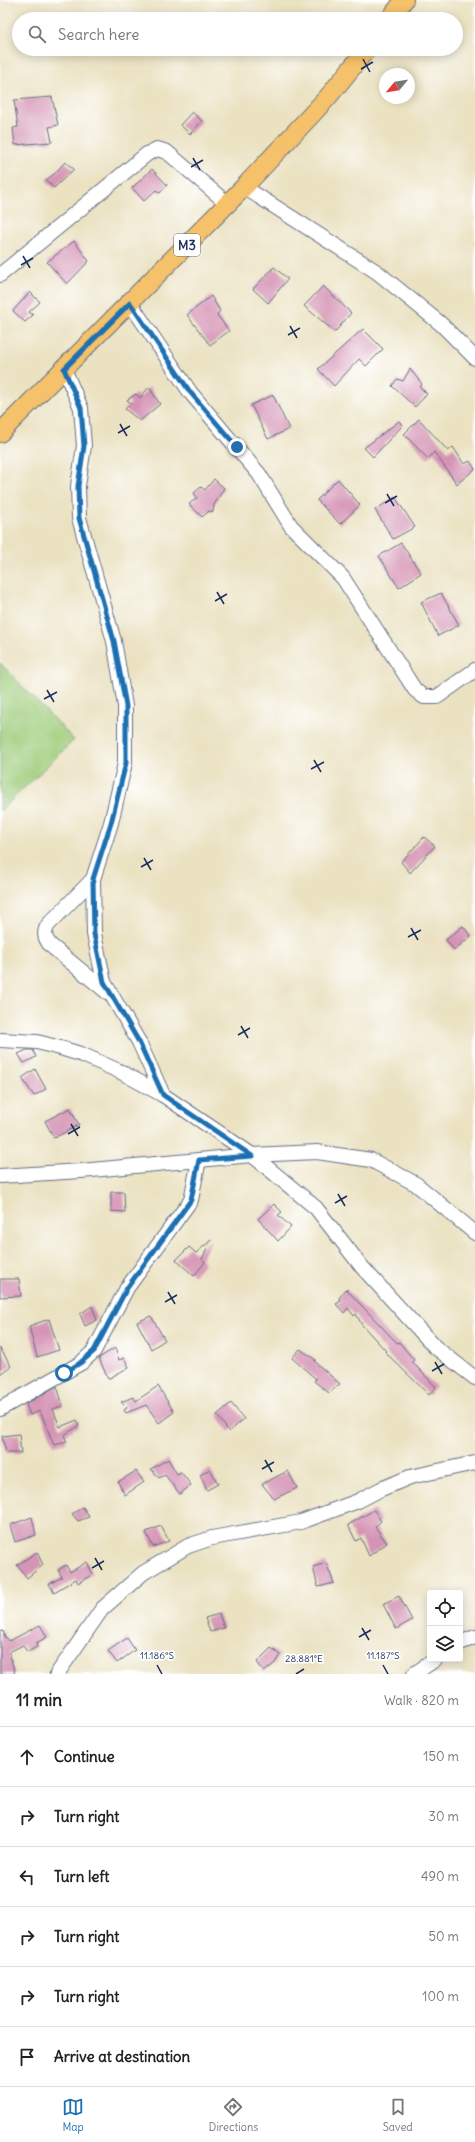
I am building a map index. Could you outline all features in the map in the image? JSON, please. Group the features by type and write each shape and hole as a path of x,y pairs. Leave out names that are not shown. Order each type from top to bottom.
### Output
{"main road":[{"path":"395,12 404,0"},
{"name":"M3","path":"0,433 228,204 328,97 361,56"}],"street":[{"path":"0,274 147,154 157,149 167,152 228,204"},
{"path":"244,187 377,272 441,324 475,358"},
{"path":"130,303 190,392 259,474 292,526 343,578 415,690 424,697 437,697 475,670"},
{"path":"64,369 81,408 84,446 78,486 79,518 114,641 126,706 126,763 111,823 93,879 94,934 104,982 109,993 139,1042 163,1095"},
{"path":"93,879 48,924 45,931 45,938 50,945 109,993"},
{"path":"0,1040 37,1042 83,1055 121,1072 163,1095 252,1156 316,1208 362,1267 435,1347 475,1378"},
{"path":"0,1176 317,1152 371,1160 416,1184 475,1232"},
{"path":"0,1408 80,1363 94,1351 127,1288 191,1200 199,1160"},
{"path":"57,1674 102,1609 143,1573 188,1546 212,1538 301,1522 358,1501 381,1489 410,1477 475,1463"},
{"path":"463,1642 475,1637"},
{"path":"414,1674 432,1662"}],"green space":[{"path":"0,663 74,740 0,811"}],"building":[{"path":"52,97 58,125 49,127 52,142 15,145 13,128 18,127 14,100"},
{"path":"192,112 202,121 190,134 180,125"},
{"path":"65,162 74,169 54,188 46,180"},
{"path":"152,169 167,185 160,193 156,190 144,201 132,188"},
{"path":"74,241 89,261 67,284 47,262"},
{"path":"274,267 288,279 268,303 253,289"},
{"path":"323,286 351,313 335,332 304,306"},
{"path":"30,292 40,302 29,312 33,315 25,322 13,311"},
{"path":"211,296 220,311 217,315 229,331 210,345 187,315"},
{"path":"363,329 383,349 366,366 359,359 334,386 318,369"},
{"path":"410,369 422,384 420,387 427,394 415,407 392,386 397,379 403,381"},
{"path":"149,387 160,404 140,421 125,409 131,403 127,400 136,394 140,398"},
{"path":"273,395 289,429 268,439 251,405"},
{"path":"419,419 448,451 453,447 464,464 470,461 475,469 457,484 434,452 428,459 404,434"},
{"path":"399,421 403,425 373,457 364,448"},
{"path":"214,479 224,488 214,505 213,512 209,511 202,517 189,504 197,498 194,493 201,487 205,490"},
{"path":"338,479 360,505 340,524 317,500"},
{"path":"395,497 415,527 393,539 375,510"},
{"path":"401,543 421,573 399,588 379,556"},
{"path":"441,593 459,625 438,636 421,602"},
{"path":"424,837 435,846 410,873 401,862"},
{"path":"463,926 471,936 454,950 446,940"},
{"path":"27,1050 33,1050 36,1057 24,1063 18,1054"},
{"path":"35,1069 46,1089 34,1096 22,1078"},
{"path":"70,1108 79,1125 54,1138 45,1121"},
{"path":"111,1192 124,1192 125,1212 111,1211"},
{"path":"274,1204 282,1212 278,1215 291,1227 278,1241 258,1219"},
{"path":"211,1240 202,1259 205,1262 194,1276 176,1260 189,1247 196,1253"},
{"path":"0,1279 19,1279 21,1296 0,1297"},
{"path":"346,1289 397,1343 399,1342 414,1360 412,1362 436,1387 429,1395 385,1352 386,1351 362,1325 356,1314 354,1316 348,1308 344,1313 336,1304 341,1301 339,1298"},
{"path":"92,1306 97,1320 85,1326 80,1314"},
{"path":"151,1316 165,1340 151,1349 137,1322"},
{"path":"49,1319 59,1350 37,1357 29,1326"},
{"path":"0,1348 11,1366 0,1374"},
{"path":"115,1348 119,1360 124,1358 129,1367 108,1379 99,1358"},
{"path":"300,1349 316,1360 314,1361 340,1384 329,1393 314,1381 316,1379 292,1358"},
{"path":"57,1386 63,1406 53,1409 60,1427 77,1420 79,1426 64,1435 67,1442 54,1445 40,1411 30,1415 26,1404"},
{"path":"158,1386 174,1412 159,1423 146,1405 126,1413 124,1410 127,1408 121,1402 133,1397 136,1401"},
{"path":"231,1403 244,1419 229,1432 217,1415"},
{"path":"19,1434 21,1453 6,1453 2,1436"},
{"path":"168,1459 177,1474 181,1472 191,1485 180,1494 165,1475 159,1478 151,1469"},
{"path":"210,1469 218,1484 207,1490 200,1475"},
{"path":"136,1471 144,1482 125,1495 118,1482"},
{"path":"288,1471 297,1488 274,1499 262,1484"},
{"path":"83,1507 89,1517 78,1521 72,1514"},
{"path":"374,1510 381,1521 375,1527 387,1543 369,1556 361,1538 356,1541 348,1525"},
{"path":"32,1517 36,1535 15,1542 10,1525"},
{"path":"161,1526 169,1541 153,1547 146,1532"},
{"path":"37,1552 43,1565 27,1578 17,1565"},
{"path":"87,1562 93,1574 78,1583 76,1579 54,1592 49,1584 62,1577 58,1570 66,1565 70,1572"},
{"path":"326,1563 334,1583 318,1587 313,1567"},
{"path":"399,1596 412,1620 396,1629 383,1604"},
{"path":"219,1614 224,1628 210,1632 205,1618"},
{"path":"40,1625 47,1637 36,1643 37,1647 27,1652 23,1645 9,1652 15,1674 0,1674 0,1632 3,1631 5,1638 6,1637 9,1641"},
{"path":"127,1638 135,1650 117,1663 108,1651"},
{"path":"271,1648 280,1655 275,1663 264,1672 257,1662"}],"route":[{"path":"64,1373 80,1363 94,1351 127,1288 191,1200 199,1160 252,1156 163,1095 139,1042 109,993 104,982 94,934 93,879 111,823 126,763 126,706 114,641 79,518 78,486 84,446 81,408 64,369 130,303 190,392 237,447"}]}
